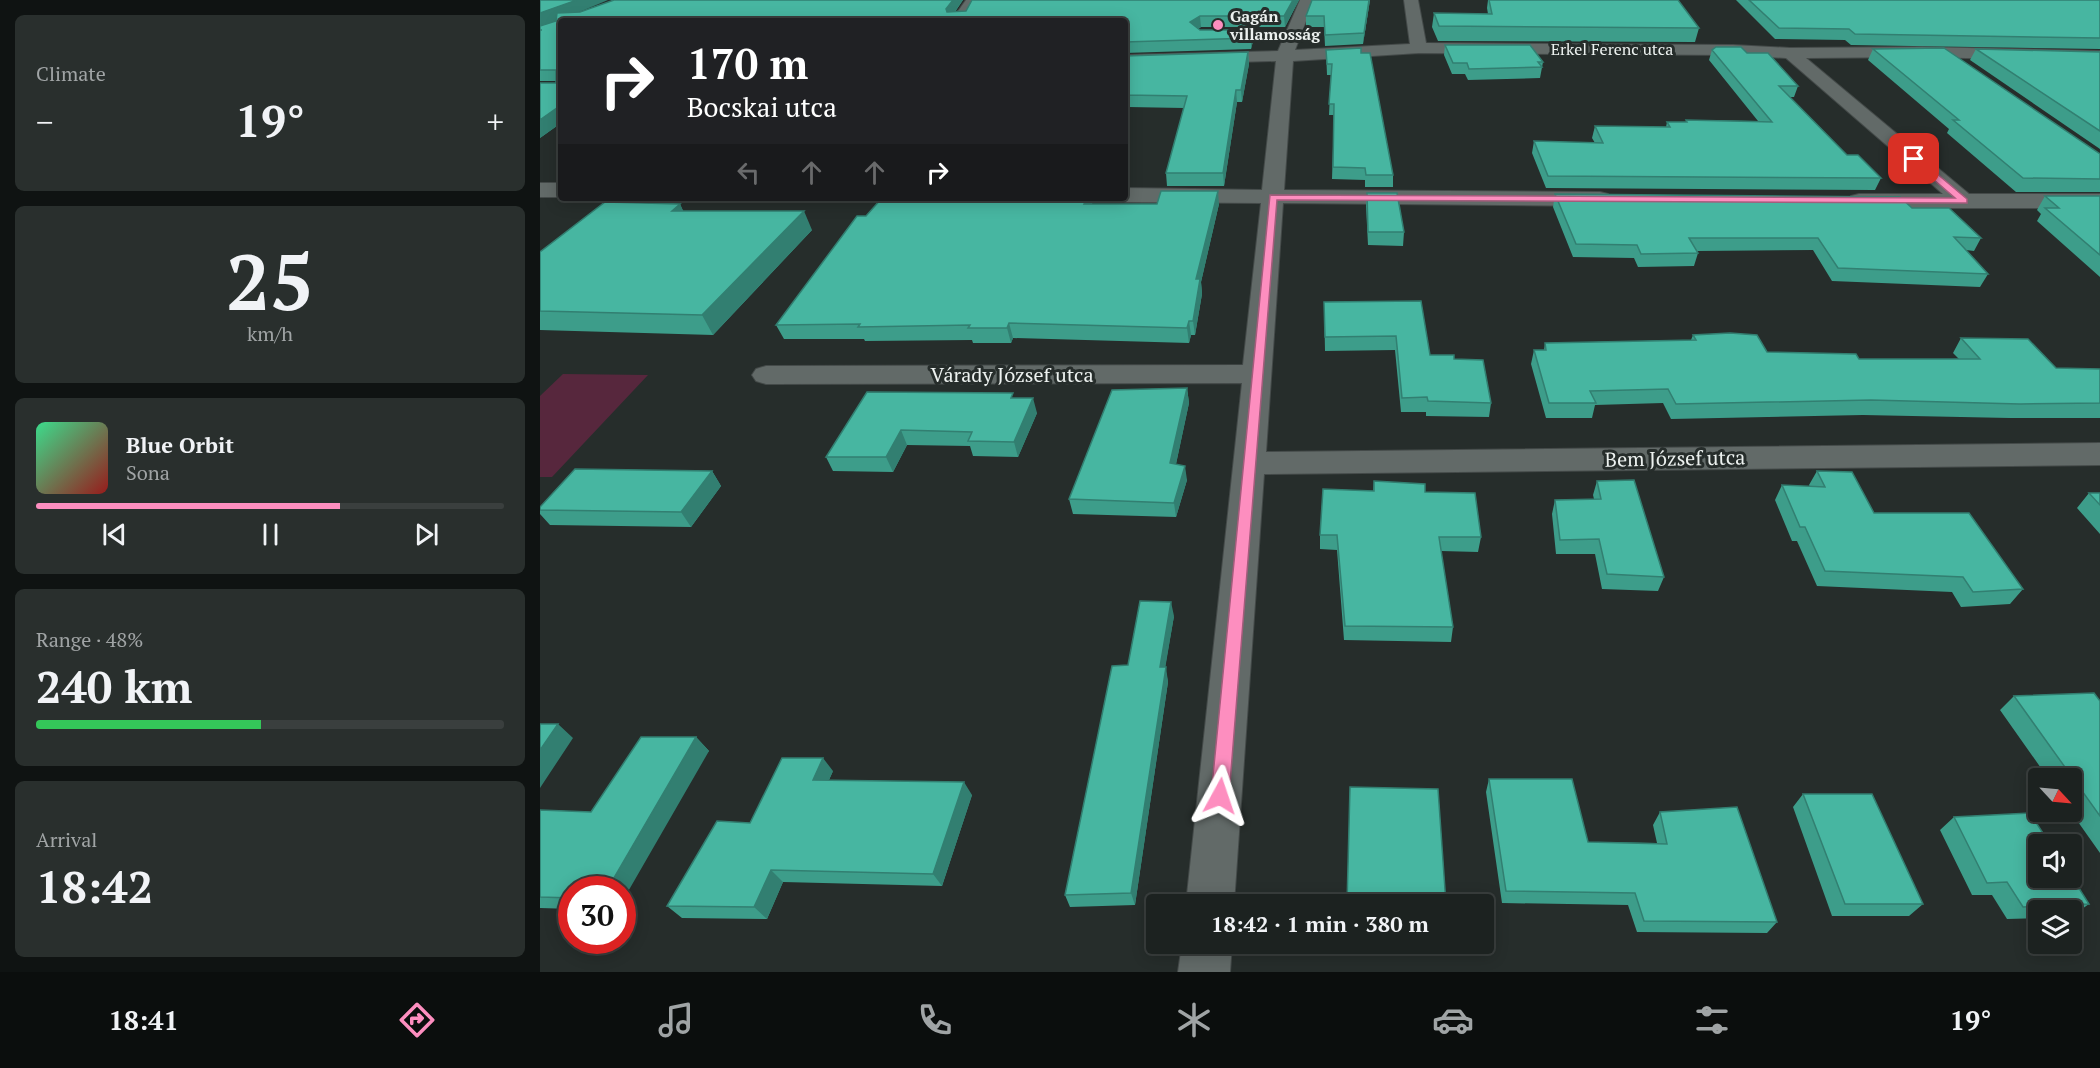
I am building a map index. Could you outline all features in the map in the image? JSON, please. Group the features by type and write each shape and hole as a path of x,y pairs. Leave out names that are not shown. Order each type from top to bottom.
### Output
{"street":[{"path":"961,18 973,0"},
{"path":"1211,894 1286,56 1286,34 1307,0"},
{"path":"1411,0 1419,48"},
{"name":"Erkel Ferenc utca","path":"1128,60 1286,56 1419,48 2100,56"},
{"path":"1790,53 1964,201"},
{"path":"1945,53 1976,74"},
{"path":"2064,55 2094,73"},
{"path":"540,190 558,190"},
{"path":"1128,195 1619,199"},
{"path":"1833,201 2070,200 2099,212"},
{"name":"Várady József utca","path":"766,375 1258,374"},
{"name":"Bem József utca","path":"1250,463 2100,454"},
{"path":"1204,972 1206,954"}],"shaded area":[{"path":"563,374 648,375 552,477 540,477 540,396"}],"building":[{"path":"540,0 577,0 540,13"},
{"path":"614,0 953,0 946,9 947,12 966,11 972,0 1293,0 1284,16 1200,16 1190,22 1200,30 1252,30 1251,38 1128,42 1128,18 558,18 558,107 540,120 540,83 556,83 556,70 540,70 540,26 556,21 557,13 580,12"},
{"path":"1312,0 1369,0 1364,33 1325,35 1324,16 1306,16"},
{"path":"1489,0 1678,0 1699,28 1439,26 1434,13 1492,14"},
{"path":"1749,0 2100,0 2100,38 1855,34 1849,29 1779,28"},
{"path":"1445,45 1530,45 1543,62 1538,62 1542,67 1469,69 1467,63 1453,63"},
{"path":"1716,47 1741,47 1747,53 1768,53 1798,86 1779,86 1847,155 1858,155 1881,178 1548,176 1534,141 1603,143 1595,126 1670,127 1667,122 1687,122 1686,120 1772,122 1712,50"},
{"path":"1361,48 1361,53 1370,53 1393,175 1366,175 1365,168 1333,167 1334,104 1329,104 1332,64 1327,64 1326,50"},
{"path":"1944,48 2100,154 2100,179 2023,178 1953,120 1959,120 1873,49"},
{"path":"1976,49 2100,52 2100,131"},
{"path":"1248,52 1241,90 1236,90 1223,173 1166,173 1187,96 1128,95 1128,56"},
{"path":"1161,191 1218,191 1196,279 1200,279 1193,321 1189,321 1187,328 1009,323 1007,328 968,328 970,325 858,327 860,324 776,325 857,216 866,216 879,201 1086,201 1084,204 1157,204"},
{"path":"1367,193 1397,193 1404,232 1368,232"},
{"path":"1555,194 1900,197 1912,208 1949,208 1981,238 1954,237 1988,274 1838,268 1818,238 1689,238 1698,253 1641,254 1637,245 1576,244"},
{"path":"2045,196 2100,196 2100,255 2045,208 2059,208"},
{"path":"605,202 680,204 672,211 804,211 702,315 540,311 540,252"},
{"path":"1421,301 1430,355 1454,355 1454,359 1483,360 1491,403 1428,401 1427,397 1402,398 1396,336 1325,337 1324,302"},
{"path":"1730,333 1757,335 1767,352 1856,354 1859,359 1980,359 1961,338 2028,339 2056,368 2100,369 2100,403 2020,404 1871,400 1676,404 1668,389 1590,391 1596,403 1549,403 1534,350 1546,350 1545,343 1696,340 1693,335"},
{"path":"1187,388 1170,463 1185,466 1174,503 1069,499 1112,390"},
{"path":"867,392 1013,393 1011,398 1033,398 1014,442 968,441 972,432 901,430 886,457 826,457"},
{"path":"575,469 712,471 681,512 540,510 540,507"},
{"path":"1817,471 1852,472 1874,513 1969,513 2023,589 1973,592 1963,577 1825,571 1805,527 1800,527 1782,485 1825,487"},
{"path":"1634,480 1664,577 1607,574 1599,539 1560,540 1555,500 1601,499 1597,481"},
{"path":"1374,481 1425,484 1425,492 1475,493 1481,537 1439,537 1453,627 1345,626 1337,535 1320,535 1323,489 1374,491"},
{"path":"2089,493 2100,493 2100,505"},
{"path":"1140,601 1171,602 1160,667 1166,667 1131,893 1065,895 1112,666 1128,665"},
{"path":"2094,693 2100,701 2100,816 2082,791 2082,768 2066,768 2014,696"},
{"path":"540,724 558,724 540,750"},
{"path":"641,737 696,737 615,876 558,876 558,898 540,897 540,810 591,812"},
{"path":"782,758 823,758 813,780 964,782 933,874 771,870 754,907 667,906 717,821 750,823"},
{"path":"1489,779 1572,779 1588,842 1667,844 1660,812 1737,807 1777,922 1644,921 1635,893 1506,891"},
{"path":"1350,787 1438,789 1445,894 1347,894"},
{"path":"1803,794 1872,794 1923,904 1845,904"},
{"path":"2028,813 2028,822 2036,822 2044,834 2028,834 2028,888 2079,888 2089,904 2082,904 2082,900 2028,900 2028,907 2023,907 2007,882 1987,883 1954,817"}],"place":[{"name":"Gagán villamosság","path":"1218,25"}],"route":[{"path":"1220,796 1273,197 1964,201 1914,159"}]}
